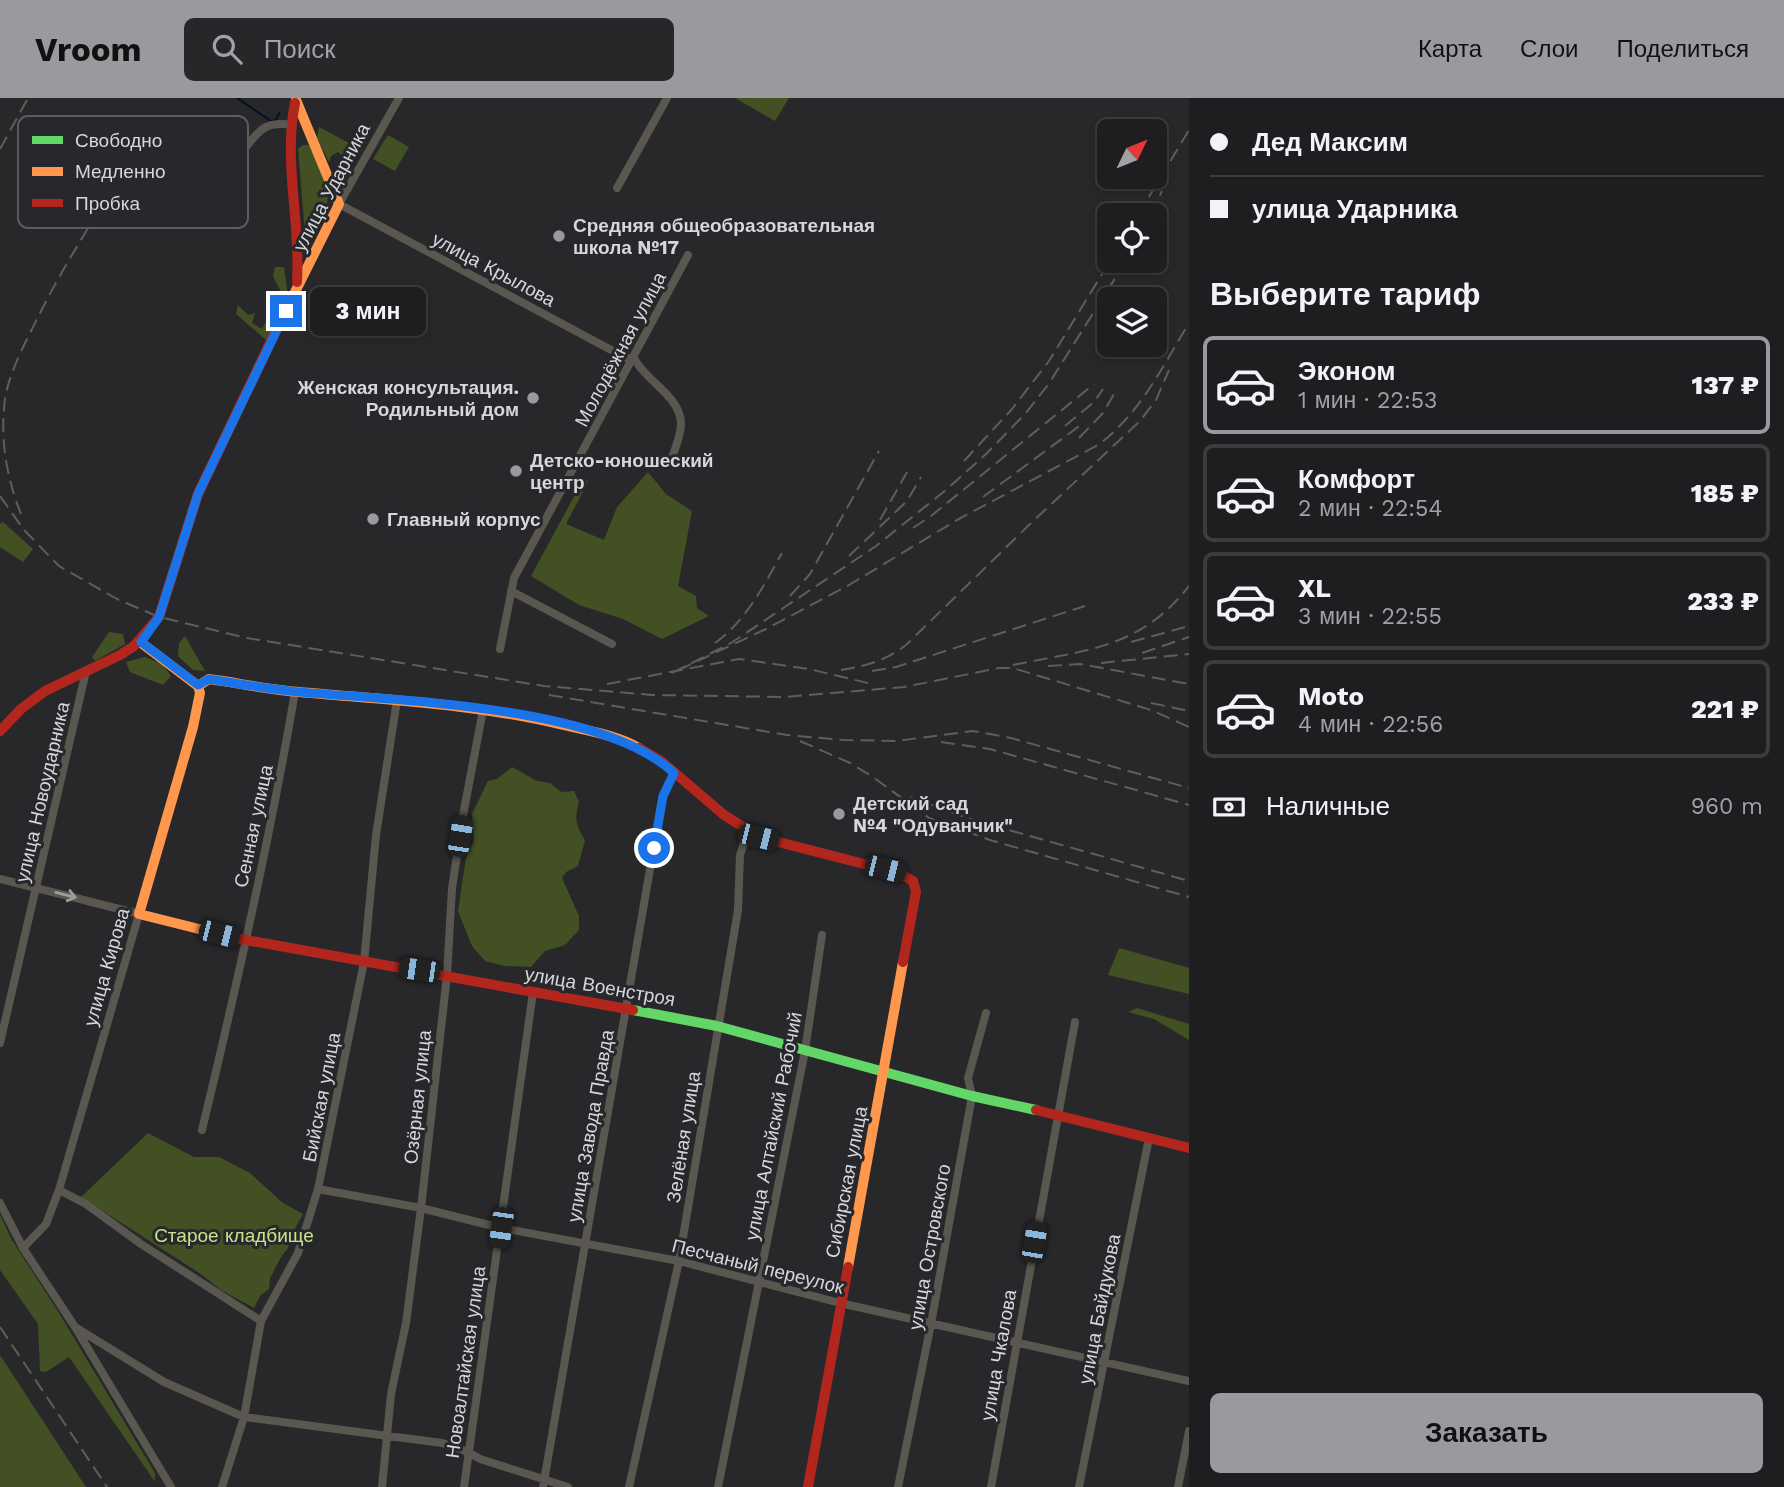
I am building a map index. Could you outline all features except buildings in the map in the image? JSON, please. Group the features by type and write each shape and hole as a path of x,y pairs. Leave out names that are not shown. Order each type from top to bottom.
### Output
{"street":[{"name":"улица Ударника","path":"141,642 159,617 189,517 216,453 339,204 398,98"},
{"path":"617,188 667,98"},
{"name":"улица Ударника","path":"296,99 292,125 299,269 296,293"},
{"path":"296,99 306,130 333,184 339,204"},
{"path":"248,146 265,126 292,125"},
{"path":"292,156 298,142 307,141 315,148"},
{"name":"улица Крылова","path":"339,204 626,358 634,358"},
{"path":"298,229 304,240 313,243 323,237"},
{"name":"Молодёжная улица","path":"500,649 513,578 688,255"},
{"path":"634,358 639,369 662,390 677,411 681,424 671,462"},
{"path":"511,591 612,644"},
{"path":"0,731 46,690 117,659 141,642 198,685 209,679 295,692 482,710 540,719 606,735 635,746 661,761 748,832"},
{"name":"улица Новоударника","path":"0,1043 86,671"},
{"name":"улица Кирова","path":"23,1248 46,1224 59,1190 193,727 200,693 198,685"},
{"name":"Сенная улица","path":"202,1130 284,759 295,692"},
{"name":"Бийская улица","path":"222,1487 244,1417 261,1321 298,1253 318,1189 364,962 376,835 397,700"},
{"name":"Озёрная улица","path":"382,1487 391,1394 405,1323 421,1208 447,975 452,888 482,710"},
{"name":"улица Завода Правда","path":"544,1483 657,823 663,796 674,773"},
{"name":"Сибирская улица","path":"748,832 758,837 899,873 910,878 915,884 916,892 808,1487"},
{"name":"Зелёная улица","path":"629,1487 678,1261 738,909 740,855 748,832"},
{"name":"улица Военстроя","path":"0,879 245,940 717,1026 972,1096 1189,1148"},
{"name":"улица Алтайский Рабочий","path":"718,1487 805,1051 822,935"},
{"name":"Новоалтайская улица","path":"464,1487 533,992"},
{"name":"улица Островского","path":"898,1487 931,1324 972,1096 968,1077 986,1013"},
{"name":"улица Чкалова","path":"991,1487 1075,1022"},
{"name":"улица Байдукова","path":"1079,1487 1149,1138"},
{"name":"Песчаный переулок","path":"318,1189 421,1208 501,1228 678,1261 840,1303 1105,1360 1189,1381"},
{"path":"59,1190 86,1204 141,1244 261,1321"},
{"path":"0,1203 23,1248 75,1327 171,1487"},
{"path":"75,1327 164,1382 244,1417 442,1443 544,1483 568,1487"},
{"path":"1178,1487 1189,1431"}],"green space":[{"path":"735,98 789,98 775,121"},
{"path":"319,127 362,150 347,163 345,157 338,152 331,156 329,162 317,138"},
{"path":"388,135 409,147 395,171 373,159"},
{"path":"309,145 323,172 328,190 325,208 313,235 309,237 305,233 298,149"},
{"path":"275,267 284,267 288,297 266,340 236,314 238,305 248,315 255,313 252,323 262,329 281,292 273,276"},
{"path":"648,472 666,494 692,511 678,586 696,596 697,608 709,616 662,639 623,619 579,605 531,576 584,478 588,482 566,524 604,540 617,507"},
{"path":"3,522 33,549 23,562 0,547 0,524"},
{"path":"109,632 123,634 125,644 95,661 92,657"},
{"path":"185,636 205,671 193,670 178,656 179,643"},
{"path":"145,657 162,664 171,676 163,685 130,672 126,662"},
{"path":"512,767 537,781 550,783 561,792 574,791 579,802 577,822 585,840 578,866 566,872 562,878 579,916 579,930 565,945 545,951 531,967 505,966 485,961 472,946 458,911 466,858 474,841 472,814 488,781 497,779"},
{"path":"1119,948 1189,968 1189,994 1108,975"},
{"path":"1137,1008 1189,1024 1189,1040 1154,1019 1128,1012"},
{"name":"Старое кладбище","path":"148,1133 194,1157 219,1157 250,1173 283,1203 303,1214 290,1238 288,1248 270,1278 269,1289 260,1296 254,1308 221,1290 198,1272 81,1197"},
{"path":"0,1215 12,1240 155,1473 155,1482 69,1357 46,1372 40,1371 38,1324 0,1270"},
{"path":"0,1355 86,1487 0,1487"}],"waterway":[{"path":"237,98 271,121 276,120 279,113"}],"railway":[{"path":"18,116 28,98"},
{"path":"0,149 18,116"},
{"path":"1145,203 1189,130"},
{"path":"1156,203 1162,191"},
{"path":"21,514 11,486 4,443 5,398 26,341 56,282 88,228"},
{"path":"964,461 1012,409 1049,361 1103,273"},
{"path":"1118,273 1048,385 1025,414 946,490 876,546 731,643 672,673 766,629 849,585 957,520 1098,445 1113,433 1138,404 1189,323"},
{"path":"841,670 875,662 906,645 1140,421 1156,400 1169,370"},
{"path":"913,528 1094,384"},
{"path":"1065,426 1094,402 1103,389"},
{"path":"1079,438 1103,413 1114,394"},
{"path":"983,497 1082,424"},
{"path":"790,596 810,574 879,451"},
{"path":"880,520 907,472"},
{"path":"849,556 907,501 921,477"},
{"path":"0,496 24,530 59,566 117,599 159,617 247,638 544,686 652,695 785,697 904,687 999,668 1013,668 1151,710 1189,727"},
{"path":"715,643 745,613 782,553"},
{"path":"1013,665 1087,650 1131,635 1170,607 1189,586"},
{"path":"872,671 896,667 1085,606"},
{"path":"1131,642 1189,626"},
{"path":"1142,653 1189,637"},
{"path":"1101,663 1189,654"},
{"path":"607,684 739,659 809,669 872,684"},
{"path":"1048,666 1080,664 1189,684"},
{"path":"549,695 787,735 843,740 896,741 973,731 1011,738 1189,788"},
{"path":"1151,703 1189,711"},
{"path":"800,741 850,763 929,818 990,840 1189,897"},
{"path":"941,742 990,749 1189,805"},
{"path":"910,797 970,819 1189,881"},
{"path":"0,1327 107,1487"}],"traffic: fast":[{"path":"633,1010 717,1026 972,1096 1036,1110"}],"traffic: slow":[{"path":"280,322 339,204 296,100"},
{"path":"140,642 198,686"},
{"path":"198,686 209,679 288,691 465,707 592,731 639,748"},
{"path":"198,686 200,693 193,727 139,914 235,938"},
{"path":"848,1267 903,962"}],"traffic: jam":[{"path":"295,103 291,170 297,237 297,282"},
{"path":"0,731 21,709 45,691 134,646 159,617 198,494 280,322"},
{"path":"639,748 661,761 724,815 759,837 899,873 913,881 916,892 903,962"},
{"path":"235,938 633,1010"},
{"path":"1036,1110 1189,1148"},
{"path":"808,1487 848,1267"}],"place":[{"name":"Средняя общеобразовательная школа №17","path":"559,236"},
{"name":"Женская консультация. Родильный дом","path":"533,398"},
{"name":"Детско-юношеский центр","path":"516,471"},
{"name":"Главный корпус","path":"373,519"},
{"name":"Детский сад №4 \"Одуванчик\"","path":"839,814"}],"route":[{"path":"286,311 198,494 159,617 141,642 198,685 209,679 295,692 482,710 579,727 635,746 661,761 674,773 663,796 654,848"}]}
